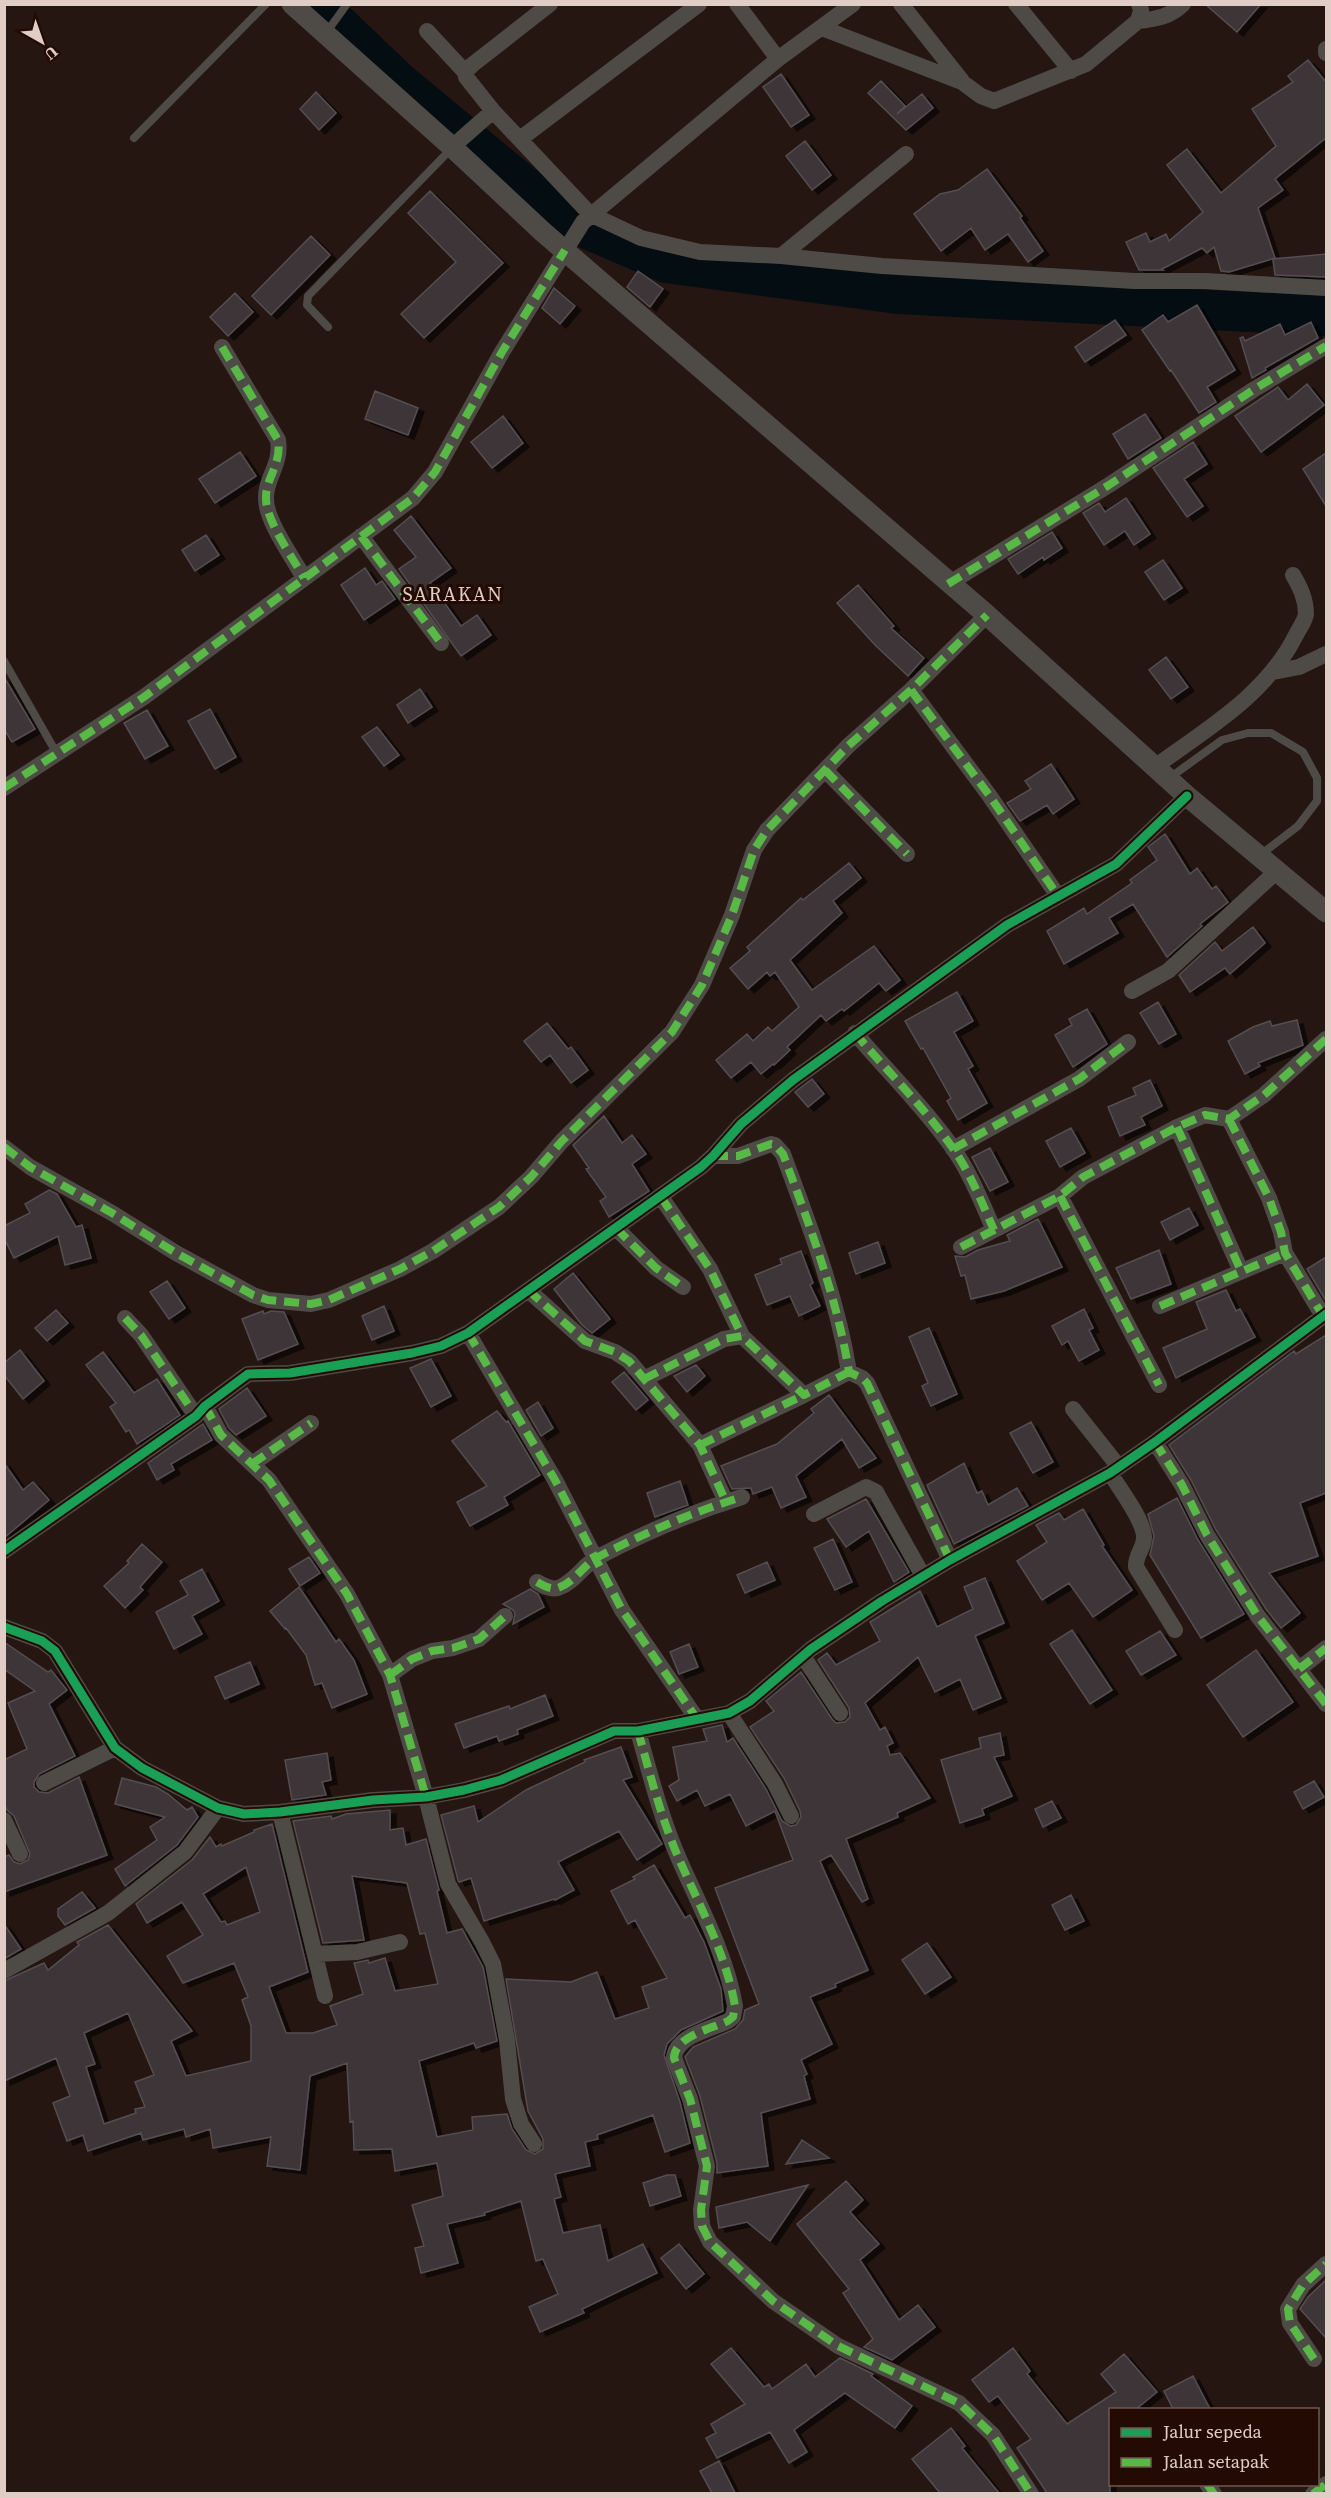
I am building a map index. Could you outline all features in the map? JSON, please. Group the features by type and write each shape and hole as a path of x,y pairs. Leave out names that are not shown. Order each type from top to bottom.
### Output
{"street":[{"path":"292,4 456,143 567,245 948,584 987,615 1187,796 1326,912"},
{"path":"465,72 550,4"},
{"path":"737,4 778,59"},
{"path":"4,788 144,697 412,498 435,472 502,352 567,245 587,218 778,59 853,4"},
{"path":"900,4 962,82 981,96 994,101 1086,64 1139,13 1160,18 1174,13 1183,4"},
{"path":"1016,4 1071,71"},
{"path":"520,139 693,6"},
{"path":"822,28 962,82"},
{"path":"427,31 465,72 465,77 490,113 520,139 587,218 641,238 700,252 781,256 882,266 1134,281 1204,281 1326,288"},
{"path":"456,143 490,113"},
{"path":"781,256 906,154"},
{"path":"948,584 1109,485 1252,390 1326,346"},
{"path":"222,347 278,440 280,453 265,497 275,525 304,578"},
{"path":"361,536 441,644"},
{"path":"1162,772 1252,696 1273,672 1306,616 1303,595 1293,575"},
{"path":"4,1147 30,1167 112,1213 176,1254 253,1295 268,1300 311,1304 329,1300 400,1269 433,1251 499,1207 672,1032 702,985 732,915 754,850 766,830 825,770 987,615"},
{"path":"1273,672 1299,667 1326,654"},
{"path":"911,690 989,795 1058,896"},
{"path":"825,770 907,854"},
{"path":"4,1551 248,1374 290,1374 412,1353 441,1346 468,1333 661,1197 713,1156 741,1124 793,1080 855,1034 999,930 1116,864 1187,796"},
{"path":"1132,991 1168,971 1276,872"},
{"path":"855,1034 931,1119 953,1149 974,1184 994,1230"},
{"path":"962,1247 1060,1196 1083,1177 1177,1127 1205,1115 1229,1119 1264,1095 1326,1039"},
{"path":"953,1149 1079,1079 1128,1042"},
{"path":"4,1627 42,1641 55,1651 115,1748 142,1768 218,1808 244,1814 280,1812 373,1800 426,1797 501,1780 614,1731 638,1731 729,1713 750,1701 803,1656 882,1601 950,1560 1114,1470 1155,1442 1324,1315 1285,1253 1281,1232 1269,1198 1229,1119"},
{"path":"1177,1127 1241,1271"},
{"path":"713,1156 738,1156 771,1144 783,1154 811,1230 844,1340 849,1372"},
{"path":"1060,1196 1160,1385"},
{"path":"661,1197 710,1269 742,1336 804,1395"},
{"path":"616,1228 656,1268 683,1287"},
{"path":"1160,1306 1285,1253"},
{"path":"528,1290 585,1341 629,1360 700,1445 734,1499 662,1527 595,1558 559,1588 550,1588 537,1582"},
{"path":"125,1318 221,1435 269,1480 347,1594 390,1675 426,1797 448,1884 493,1964 507,2040 513,2099 521,2124 534,2144"},
{"path":"468,1333 555,1480 622,1610 696,1719"},
{"path":"645,1379 724,1339 742,1336"},
{"path":"700,1445 849,1372"},
{"path":"849,1372 867,1383 950,1560"},
{"path":"1073,1409 1114,1470 1140,1524 1144,1534 1143,1544 1135,1558 1136,1567 1175,1630"},
{"path":"252,1464 311,1423"},
{"path":"1155,1442 1182,1485 1207,1535 1245,1595 1326,1704"},
{"path":"814,1514 866,1487 876,1492 923,1576"},
{"path":"390,1675 412,1659 432,1651 453,1648 479,1639 505,1616"},
{"path":"1299,1669 1326,1647"},
{"path":"803,1656 840,1713"},
{"path":"729,1713 775,1784 791,1816"},
{"path":"638,1731 653,1786 678,1856 715,1940 735,2006 733,2017 728,2021 681,2042 674,2052 674,2058 699,2127 707,2166 701,2210 702,2226 710,2242 773,2301 838,2346 959,2403 993,2435 1031,2493"},
{"path":"44,1784 115,1748"},
{"path":"4,1971 108,1913 185,1852 218,1808"},
{"path":"280,1812 325,1996"},
{"path":"4,1820 20,1854"},
{"path":"316,1954 357,1952 400,1942"},
{"path":"1314,2359 1290,2323 1288,2309 1304,2285 1326,2264"},
{"path":"1313,2493 1326,2484"}],"lane":[{"path":"134,138 266,4"},
{"path":"326,34 347,4"},
{"path":"328,327 307,305 308,296 456,143"},
{"path":"4,661 57,754"},
{"path":"1162,772 1222,740 1248,733 1271,734 1303,752 1317,778 1317,801 1298,826 1258,856"}],"building":[{"path":"1205,4 1261,4 1237,32"},
{"path":"1308,60 1326,82 1326,138 1275,179 1283,190 1258,208 1275,258 1229,272 1221,271 1214,247 1207,253 1202,248 1163,270 1139,270 1126,242 1146,233 1150,242 1166,234 1169,241 1203,212 1167,165 1187,149 1221,193 1276,146 1252,109 1293,82 1288,76"},
{"path":"781,74 809,115 791,127 763,87"},
{"path":"881,81 905,106 897,114 922,94 933,108 906,130 868,93"},
{"path":"316,92 336,113 319,130 300,109"},
{"path":"805,141 831,175 812,190 786,156"},
{"path":"987,169 1022,216 1020,218 1043,251 1028,262 1008,234 985,250 971,228 941,251 914,214 940,194 958,190"},
{"path":"430,191 503,263 424,338 401,314 456,262 408,213"},
{"path":"311,236 330,255 271,315 252,296"},
{"path":"1326,254 1326,277 1275,275 1273,259"},
{"path":"638,271 663,289 650,307 627,287"},
{"path":"554,288 575,306 560,324 542,308"},
{"path":"235,293 253,312 228,336 210,317"},
{"path":"1197,305 1235,370 1207,387 1216,402 1199,413 1142,330 1163,315 1168,322"},
{"path":"1115,320 1126,335 1085,362 1075,347"},
{"path":"1311,322 1318,338 1265,368 1266,370 1252,378 1240,338 1243,337 1245,341 1280,324 1285,335"},
{"path":"1307,384 1324,405 1261,452 1235,416 1278,387 1288,400"},
{"path":"375,391 418,408 408,435 365,419"},
{"path":"1145,414 1161,438 1128,459 1113,434"},
{"path":"503,416 523,443 492,468 471,442"},
{"path":"1193,442 1207,464 1184,479 1203,506 1187,517 1153,468"},
{"path":"240,452 256,476 215,503 199,479"},
{"path":"1326,453 1326,506 1303,469"},
{"path":"1126,498 1150,534 1134,545 1125,531 1104,545 1083,513 1099,503 1105,512"},
{"path":"411,516 451,568 430,583 461,626 477,615 491,635 461,656 399,569 416,557 394,530"},
{"path":"1052,532 1062,548 1044,560 1043,557 1018,574 1008,559"},
{"path":"206,535 219,555 195,571 182,550"},
{"path":"1163,560 1182,588 1164,600 1145,572"},
{"path":"365,568 376,585 382,581 395,599 364,620 341,585"},
{"path":"858,585 894,626 891,628 924,658 908,676 875,645 837,603"},
{"path":"1166,657 1188,687 1171,699 1149,670"},
{"path":"4,677 35,729 12,742 4,729"},
{"path":"420,689 432,707 408,723 397,705"},
{"path":"210,709 236,757 215,769 188,721"},
{"path":"147,710 168,746 145,759 124,723"},
{"path":"377,727 399,755 384,766 362,737"},
{"path":"1051,764 1074,799 1053,814 1047,805 1020,821 1007,803 1031,789 1025,781"},
{"path":"1165,834 1190,874 1197,868 1212,889 1216,886 1228,902 1200,924 1202,926 1167,957 1133,904 1109,918 1118,933 1064,964 1047,931 1084,908 1087,914 1132,883 1130,880 1157,860 1148,847"},
{"path":"849,863 861,878 833,901 842,913 790,960 812,990 874,946 900,980 886,991 879,983 844,1011 842,1009 826,1021 821,1015 787,1047 790,1050 761,1074 751,1062 731,1078 716,1060 747,1034 753,1041 768,1027 772,1031 799,1007 775,972 770,976 767,972 748,989 730,968 750,951 747,947 801,898 803,900"},
{"path":"1253,927 1265,943 1230,974 1225,968 1190,992 1179,975 1215,942 1222,951"},
{"path":"957,992 973,1021 954,1032 973,1066 968,1069 987,1103 958,1120 947,1101 951,1098 905,1021"},
{"path":"1158,1002 1176,1034 1159,1044 1140,1013"},
{"path":"1087,1009 1107,1044 1073,1067 1055,1035 1072,1025 1069,1019"},
{"path":"1297,1020 1303,1045 1258,1063 1260,1066 1245,1074 1228,1041 1253,1027 1270,1021 1272,1026"},
{"path":"547,1023 568,1049 571,1047 588,1070 571,1083 550,1055 541,1062 524,1041"},
{"path":"812,1079 824,1094 808,1107 795,1092"},
{"path":"1150,1080 1162,1106 1141,1117 1145,1125 1120,1136 1108,1107 1136,1095 1133,1088"},
{"path":"604,1116 622,1143 632,1135 646,1154 632,1164 649,1191 609,1217 600,1201 606,1197 586,1169 589,1168 573,1145"},
{"path":"1071,1128 1085,1153 1060,1167 1046,1141"},
{"path":"990,1148 1008,1182 990,1191 972,1157"},
{"path":"49,1190 57,1194 76,1227 82,1225 91,1258 65,1265 58,1236 14,1258 4,1238 4,1226 30,1213 25,1204"},
{"path":"1189,1208 1198,1225 1170,1240 1161,1222"},
{"path":"1038,1219 1062,1267 1004,1291 971,1299 965,1275 961,1276 955,1256 965,1257 978,1250 1010,1241 1007,1235"},
{"path":"878,1242 885,1263 856,1274 849,1253"},
{"path":"1159,1250 1171,1284 1131,1299 1116,1268"},
{"path":"801,1251 813,1283 810,1285 820,1306 799,1316 790,1296 767,1305 755,1275 782,1264 780,1259"},
{"path":"1326,1257 1326,1301 1307,1269"},
{"path":"573,1273 610,1319 592,1333 582,1325 554,1289"},
{"path":"167,1281 185,1308 169,1319 150,1292"},
{"path":"1226,1290 1236,1311 1240,1309 1255,1337 1176,1378 1163,1348 1207,1329 1196,1302"},
{"path":"384,1306 394,1331 372,1340 362,1316"},
{"path":"1084,1309 1093,1328 1089,1330 1099,1350 1079,1361 1068,1341 1062,1345 1052,1326"},
{"path":"56,1310 68,1323 47,1341 35,1328"},
{"path":"263,1311 264,1314 271,1311 284,1312 298,1344 258,1360 242,1319"},
{"path":"929,1328 957,1394 931,1406 922,1386 928,1383 909,1337"},
{"path":"1326,1335 1326,1493 1300,1503 1318,1556 1269,1573 1300,1613 1281,1628 1266,1609 1216,1530 1191,1480 1169,1445 1294,1351 1296,1354"},
{"path":"20,1350 44,1381 23,1399 4,1375 4,1363"},
{"path":"103,1352 134,1393 157,1379 180,1415 137,1444 129,1430 126,1432 110,1407 116,1403 86,1365"},
{"path":"431,1359 451,1396 431,1407 410,1368"},
{"path":"696,1365 705,1376 687,1392 674,1376"},
{"path":"624,1372 648,1400 636,1410 612,1382"},
{"path":"247,1388 266,1416 236,1435 229,1428 219,1409"},
{"path":"829,1395 876,1458 859,1468 842,1439 796,1476 806,1497 781,1508 772,1487 753,1494 751,1488 732,1489 721,1466 777,1444 814,1413 811,1409"},
{"path":"538,1402 553,1428 541,1436 526,1410"},
{"path":"497,1411 506,1422 508,1421 540,1475 504,1497 508,1505 470,1526 457,1502 487,1486 452,1441"},
{"path":"1031,1422 1053,1462 1033,1473 1010,1433"},
{"path":"203,1424 212,1440 171,1464 174,1470 157,1480 148,1463"},
{"path":"4,1463 23,1490 33,1482 49,1500 4,1538"},
{"path":"964,1463 977,1493 982,1491 988,1505 1017,1488 1028,1506 954,1544 927,1485"},
{"path":"680,1481 688,1505 655,1517 647,1493"},
{"path":"1177,1498 1198,1540 1244,1614 1201,1638 1150,1555 1154,1536 1148,1514"},
{"path":"866,1499 909,1572 894,1582 869,1531 846,1547 827,1519"},
{"path":"1083,1509 1104,1545 1102,1546 1132,1590 1093,1617 1069,1583 1042,1600 1017,1561 1047,1542 1036,1525 1059,1513 1064,1520"},
{"path":"833,1539 852,1582 835,1590 814,1548"},
{"path":"142,1544 162,1562 140,1587 143,1590 125,1608 104,1586 129,1563 127,1561"},
{"path":"309,1557 320,1573 300,1586 289,1569"},
{"path":"767,1562 775,1580 745,1593 737,1575"},
{"path":"202,1569 219,1601 192,1616 202,1634 174,1649 156,1612 188,1595 180,1581"},
{"path":"985,1578 1004,1623 975,1636 1001,1698 973,1710 960,1679 935,1692 918,1657 865,1703 880,1730 885,1727 893,1743 887,1746 890,1755 900,1753 930,1798 897,1813 898,1817 846,1839 868,1899 862,1902 831,1855 820,1861 868,1970 835,1984 836,1987 810,1997 832,2044 801,2060 807,2074 804,2076 810,2099 761,2113 768,2166 717,2173 717,2163 700,2096 685,2057 693,2047 735,2029 743,2020 745,2010 759,2004 715,1888 793,1860 775,1811 746,1826 730,1794 705,1806 697,1790 677,1801 669,1786 679,1780 673,1747 707,1741 703,1729 722,1725 727,1742 733,1738 766,1789 782,1821 790,1826 796,1825 801,1817 800,1811 784,1778 750,1727 774,1711 766,1701 801,1672 832,1719 836,1723 845,1722 850,1717 849,1708 818,1660 827,1653 836,1665 880,1641 870,1622 920,1591 937,1627 973,1609 964,1587"},
{"path":"299,1587 336,1642 339,1639 354,1660 367,1694 332,1708 322,1683 315,1685 306,1655 270,1611"},
{"path":"530,1589 538,1594 544,1607 513,1624 515,1614 513,1610 503,1604"},
{"path":"1072,1630 1112,1690 1090,1704 1050,1644"},
{"path":"1160,1631 1176,1655 1141,1675 1126,1651"},
{"path":"4,1642 48,1672 51,1670 67,1690 49,1704 75,1756 39,1774 34,1787 39,1792 48,1793 79,1777 107,1855 4,1892 4,1857 9,1855 14,1862 20,1864 28,1860 30,1854 14,1816 7,1810 4,1803 4,1760 27,1749 8,1703 35,1691 4,1669"},
{"path":"689,1644 698,1667 679,1674 670,1652"},
{"path":"1256,1650 1293,1702 1243,1737 1207,1685"},
{"path":"250,1662 259,1684 225,1699 215,1677"},
{"path":"545,1695 553,1716 517,1730 518,1734 499,1741 497,1736 464,1748 455,1724 509,1706 510,1709"},
{"path":"1000,1733 1004,1755 994,1757 1012,1796 982,1809 984,1815 960,1823 941,1760 981,1748 979,1738"},
{"path":"621,1747 632,1777 623,1780 662,1844 637,1860 619,1831 558,1862 574,1890 555,1900 484,1921 471,1878 459,1882 458,1880 441,1815 474,1806 478,1822 526,1790 585,1762 584,1760"},
{"path":"327,1753 331,1780 322,1782 326,1795 292,1800 285,1760"},
{"path":"122,1778 156,1787 187,1810 192,1807 198,1817 177,1845 125,1886 115,1869 157,1840 150,1827 165,1817 115,1804"},
{"path":"1314,1781 1324,1797 1303,1809 1294,1792"},
{"path":"1052,1801 1061,1818 1043,1827 1035,1809"},
{"path":"390,1810 390,1830 403,1828 406,1845 426,1839 447,1933 462,1929 483,1967 497,2041 476,2048 474,2043 419,2061 437,2137 473,2130 472,2117 507,2114 512,2129 526,2150 535,2154 543,2149 543,2139 528,2111 506,1979 571,1982 597,1972 615,2019 649,2008 642,1987 667,1978 635,1920 628,1924 611,1891 635,1879 633,1877 654,1865 685,1918 690,1915 704,1942 721,1989 723,2011 681,2030 667,2044 664,2055 680,2102 690,2143 665,2152 653,2115 597,2135 598,2139 585,2142 590,2166 555,2174 561,2197 554,2199 563,2233 600,2225 608,2261 643,2244 657,2273 582,2309 584,2313 540,2332 529,2307 558,2294 543,2259 536,2261 521,2201 484,2213 485,2215 447,2224 458,2263 421,2273 415,2248 424,2246 412,2205 443,2196 437,2163 395,2171 392,2149 354,2150 347,2063 310,2076 300,2170 267,2166 271,2137 213,2148 210,2129 186,2137 184,2129 143,2140 141,2133 88,2151 83,2135 67,2141 53,2103 70,2096 56,2058 4,2081 4,1981 44,1963 48,1970 79,1945 77,1942 108,1925 192,2031 171,2041 186,2076 251,2061 251,2026 242,2000 248,1997 234,1963 183,1983 167,1956 203,1935 182,1902 147,1923 136,1904 192,1860 210,1837 216,1847 221,1844 222,1846 272,1824 308,1972 269,1987 286,2033 313,2033 337,2025 330,2006 363,1994 354,1963 368,1960 369,1963 385,1958 395,1991 438,1984 425,1933 420,1934 407,1883 352,1876 364,1940 323,1943 293,1821 331,1816 332,1819 346,1814","holes":["246,1867 260,1912 227,1925 225,1921 221,1922 203,1894","128,2013 154,2075 135,2082 145,2107 135,2109 136,2113 104,2124 86,2067 95,2064 84,2033"]},
{"path":"82,1892 95,1908 65,1925 58,1916 58,1909"},
{"path":"1071,1895 1084,1921 1065,1930 1052,1905"},
{"path":"4,1924 21,1949 4,1959"},
{"path":"927,1943 951,1977 925,1994 902,1960"},
{"path":"802,2140 829,2158 786,2164"},
{"path":"667,2175 675,2175 681,2196 650,2206 643,2183"},
{"path":"846,2181 863,2200 850,2212 879,2244 860,2260 899,2320 918,2305 935,2327 892,2360 864,2347 873,2339 843,2293 849,2289 797,2224"},
{"path":"808,2185 770,2241 747,2222 719,2228 716,2207"},
{"path":"679,2244 704,2274 686,2289 661,2258"},
{"path":"1326,2280 1326,2338 1300,2309 1308,2297"},
{"path":"731,2348 764,2387 769,2384 772,2389 806,2364 815,2377 840,2358 873,2374 871,2376 912,2406 895,2428 845,2393 794,2430 807,2452 789,2463 770,2432 717,2458 706,2438 716,2433 711,2424 745,2404 711,2364"},
{"path":"1013,2348 1030,2371 1027,2374 1067,2424 1116,2392 1101,2374 1124,2354 1157,2392 1137,2408 1109,2408 1110,2493 1047,2493 1017,2448 1031,2439 998,2396 989,2402 972,2380"},
{"path":"1193,2376 1209,2408 1172,2408 1164,2391"},
{"path":"951,2428 965,2446 962,2448 999,2493 940,2493 912,2459"},
{"path":"719,2461 735,2493 712,2493 700,2471"}],"waterway":[{"path":"317,4 400,83 564,219 666,263 898,294 1326,316"}],"marked path":[{"path":"4,788 144,697 413,498 435,472 502,352 565,250"},
{"path":"948,584 1109,485 1253,390 1326,346"},
{"path":"222,347 278,440 278,457 266,491 267,508 275,528 304,578"},
{"path":"361,536 441,643"},
{"path":"4,1147 30,1167 112,1213 176,1253 253,1295 268,1300 311,1304 329,1300 400,1269 433,1251 499,1207 672,1032 702,985 732,915 754,850 767,830 848,746 911,690 987,615"},
{"path":"911,690 989,795 1058,896"},
{"path":"825,770 907,854"},
{"path":"855,1033 917,1103 952,1147 970,1177 994,1230"},
{"path":"961,1247 1060,1196 1083,1177 1177,1127 1205,1115 1229,1119 1264,1095 1326,1039"},
{"path":"953,1149 1079,1079 1128,1042"},
{"path":"1229,1119 1269,1198 1281,1232 1285,1253 1323,1316"},
{"path":"1177,1127 1241,1271"},
{"path":"713,1156 738,1156 771,1144 783,1154 830,1289 849,1372 867,1383 950,1560"},
{"path":"1060,1196 1159,1385"},
{"path":"661,1197 710,1269 742,1336"},
{"path":"616,1228 656,1268 683,1287"},
{"path":"1160,1306 1285,1253"},
{"path":"528,1290 585,1341 615,1352 629,1361 700,1445 726,1502"},
{"path":"125,1318 141,1335 196,1416"},
{"path":"468,1333 555,1480 622,1610 697,1719"},
{"path":"644,1379 724,1339 742,1336 804,1395 849,1372"},
{"path":"700,1445 804,1395"},
{"path":"205,1406 221,1435 269,1480 347,1594 390,1675 426,1797"},
{"path":"252,1464 311,1423"},
{"path":"1155,1442 1182,1485 1207,1535 1257,1615 1326,1704"},
{"path":"537,1582 550,1588 558,1588 569,1582 593,1560 615,1548 687,1516 742,1497"},
{"path":"390,1675 412,1659 432,1651 453,1648 479,1639 505,1616"},
{"path":"1299,1669 1326,1648"},
{"path":"638,1731 667,1828 719,1949 735,2006 733,2017 687,2039 680,2044 674,2058 690,2099 707,2166 701,2210 702,2226 710,2242 773,2301 838,2346 959,2403 993,2435 1031,2494"},
{"path":"1314,2359 1290,2323 1288,2309 1303,2285 1326,2264"},
{"path":"1313,2494 1326,2484"},
{"path":"1208,2486 1214,2494"}],"cycle path":[{"path":"4,1551 196,1416 205,1406 248,1374 290,1373 412,1353 441,1346 468,1333 701,1167 741,1124 793,1080 1007,925 1116,864 1187,796"},
{"path":"4,1627 42,1641 55,1651 115,1748 142,1768 218,1808 244,1814 280,1812 373,1800 426,1797 464,1790 501,1780 614,1731 638,1731 729,1713 750,1701 811,1649 882,1601 950,1560 1110,1473 1326,1314"}],"district":[{"name":"SARAKAN","path":"453,594"}]}
